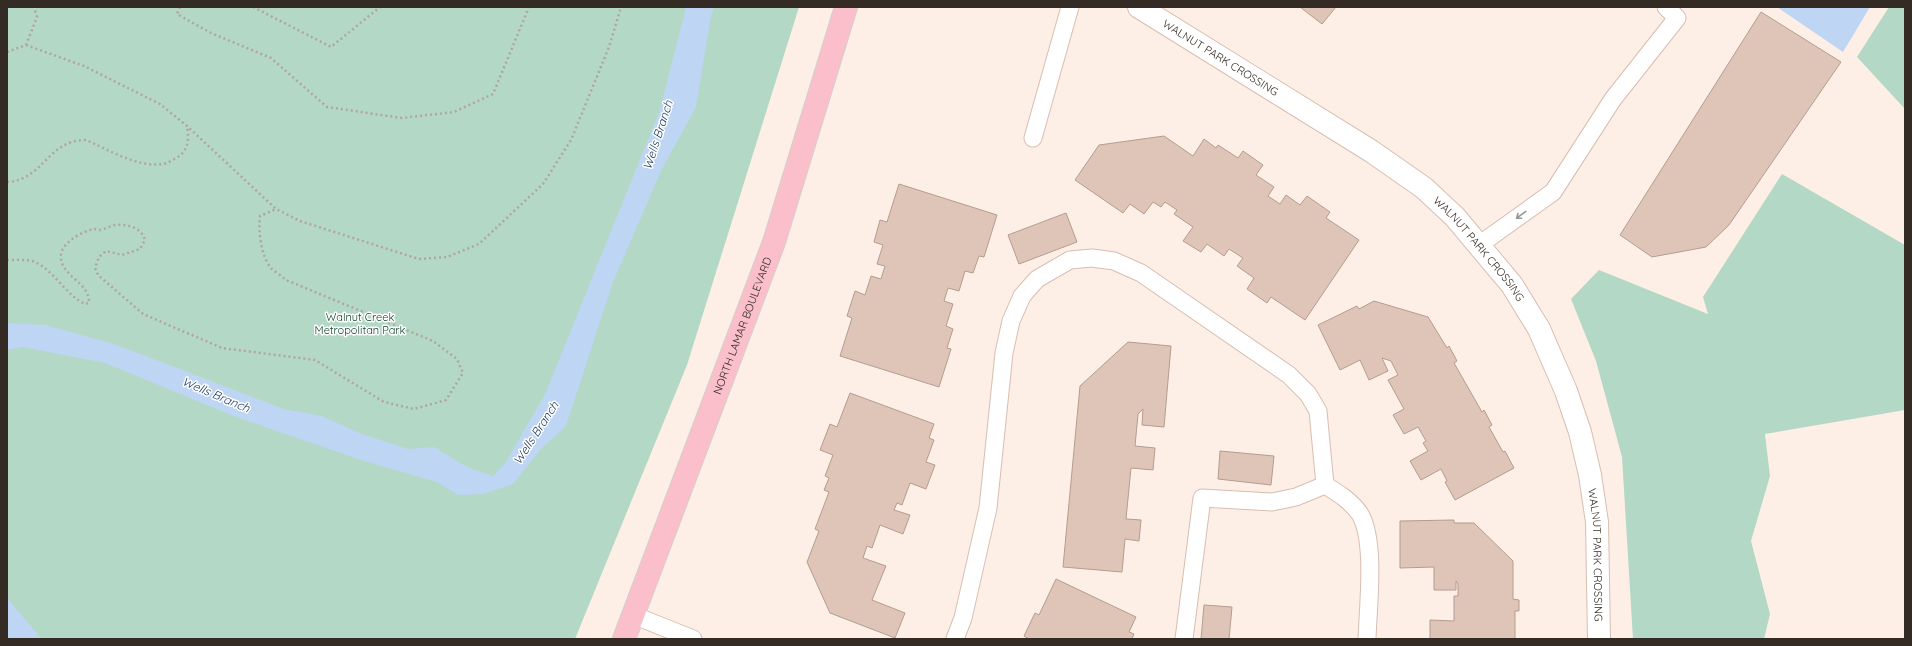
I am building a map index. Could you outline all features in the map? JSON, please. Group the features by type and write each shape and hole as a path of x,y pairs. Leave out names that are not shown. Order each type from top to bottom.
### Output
{"main road":[{"name":"NORTH LAMAR BOULEVARD","path":"624,639 774,242 846,7"}],"street":[{"name":"WALNUT PARK CROSSING","path":"1139,7 1371,151 1424,188 1456,217 1512,285 1539,329 1566,391 1580,432 1590,475 1596,522 1599,639"}],"lane":[{"path":"1033,138 1070,7"},
{"path":"1479,245 1553,192 1613,99 1676,11"},
{"path":"955,639 963,618 988,508 1004,353 1011,320 1022,296 1037,279 1070,260 1092,258 1114,261 1141,273 1289,376 1308,394 1318,411 1325,485"},
{"path":"1184,639 1202,498 1272,502 1296,497 1325,485"},
{"path":"1325,485 1345,497 1360,515 1369,544 1367,639"},
{"path":"633,615 693,639"}],"path":[{"path":"26,45 37,17 34,7"},
{"path":"180,7 177,14 211,33 271,58 327,107 402,118 454,112 493,94 529,7"},
{"path":"253,7 331,47 380,7"},
{"path":"7,52 26,45 84,66 160,104 187,126 276,209 300,221 420,259 447,257 479,244 543,184 571,140 610,48 622,7"},
{"path":"7,182 15,182 29,175 40,167 59,148 68,142 76,140 86,140 138,162 152,165 164,164 182,155 189,141 187,126"},
{"path":"7,260 34,262 54,276 78,300 86,304 89,302 89,298 86,288 70,276 64,266 61,255 64,247 71,239 94,229 100,230 114,225 136,228 142,233 144,240 140,249 122,255 106,252 99,257 95,268 98,275 143,314 222,348 315,360 384,402 414,409 446,400 463,373 457,359 433,342 286,280 271,267 261,246 258,230 260,216 276,209"}],"green space":[{"name":"Walnut Creek Metropolitan Park","path":"7,7 799,7 687,365 575,639 7,639"},
{"path":"1889,7 1905,7 1905,109 1857,57"},
{"path":"1782,174 1905,245 1905,410 1765,434 1770,476 1751,541 1770,614 1764,639 1633,639 1622,457 1596,361 1571,299 1599,270 1708,314 1703,297"}],"water":[{"name":"Wells Branch","path":"686,7 714,7 711,16 696,107 661,171 613,282 566,426 542,448 513,484 484,494 458,495 437,482 364,461 236,417 105,363 22,347 7,350 7,323 46,325 117,345 284,409 322,416 362,434 408,449 434,447 469,468 493,476 506,462 546,392 660,110"},
{"path":"1777,7 1870,7 1843,52"},
{"path":"7,598 42,639 7,639"}],"building":[{"path":"1300,7 1336,7 1322,24"},
{"path":"1761,12 1841,62 1729,225 1706,247 1652,257 1620,235"},
{"path":"1164,136 1193,156 1204,139 1216,148 1218,145 1238,158 1243,151 1263,165 1256,175 1274,187 1268,196 1280,204 1286,195 1300,205 1307,196 1330,212 1326,218 1359,240 1305,320 1271,297 1267,303 1247,289 1254,278 1237,266 1243,258 1229,249 1224,256 1207,244 1201,252 1183,241 1193,227 1174,214 1177,210 1165,202 1161,207 1153,202 1144,214 1130,204 1123,213 1075,180 1099,145"},
{"path":"899,184 997,215 984,257 979,256 973,273 965,271 959,291 948,288 944,301 953,304 946,326 953,329 947,348 951,349 939,387 840,356 852,318 847,316 855,291 865,295 871,276 881,279 885,266 877,264 883,245 874,242 880,220 887,222"},
{"path":"1066,213 1077,242 1019,264 1008,235"},
{"path":"1374,301 1428,317 1447,348 1449,346 1457,361 1454,363 1482,412 1484,410 1492,425 1489,427 1514,468 1455,500 1445,482 1447,481 1441,469 1421,480 1410,461 1428,451 1423,443 1426,441 1418,427 1404,434 1393,415 1404,409 1388,380 1398,375 1391,361 1382,358 1388,371 1369,380 1360,360 1340,370 1318,325 1357,306 1359,309"},
{"path":"1128,342 1171,346 1164,427 1142,425 1143,409 1138,414 1135,446 1155,448 1153,470 1131,468 1126,519 1141,520 1139,541 1125,539 1122,572 1063,567 1080,386"},
{"path":"850,393 934,424 929,438 934,440 926,462 935,465 926,489 910,483 902,505 897,503 894,510 910,515 903,534 880,525 872,548 867,546 863,558 886,566 872,600 905,613 895,638 830,613 807,562 819,531 815,529 829,492 824,490 829,478 825,476 833,455 820,450 830,424 837,427"},
{"path":"1220,451 1274,456 1271,485 1218,479"},
{"path":"1454,520 1454,523 1474,523 1513,561 1513,599 1519,600 1519,611 1515,611 1515,639 1430,639 1430,620 1454,621 1454,596 1458,596 1458,584 1456,581 1456,590 1434,590 1434,567 1400,568 1400,521"},
{"path":"1056,579 1136,617 1129,632 1134,634 1132,639 1029,639 1024,636 1035,613 1039,615"},
{"path":"1204,605 1232,607 1229,639 1201,639"}]}
